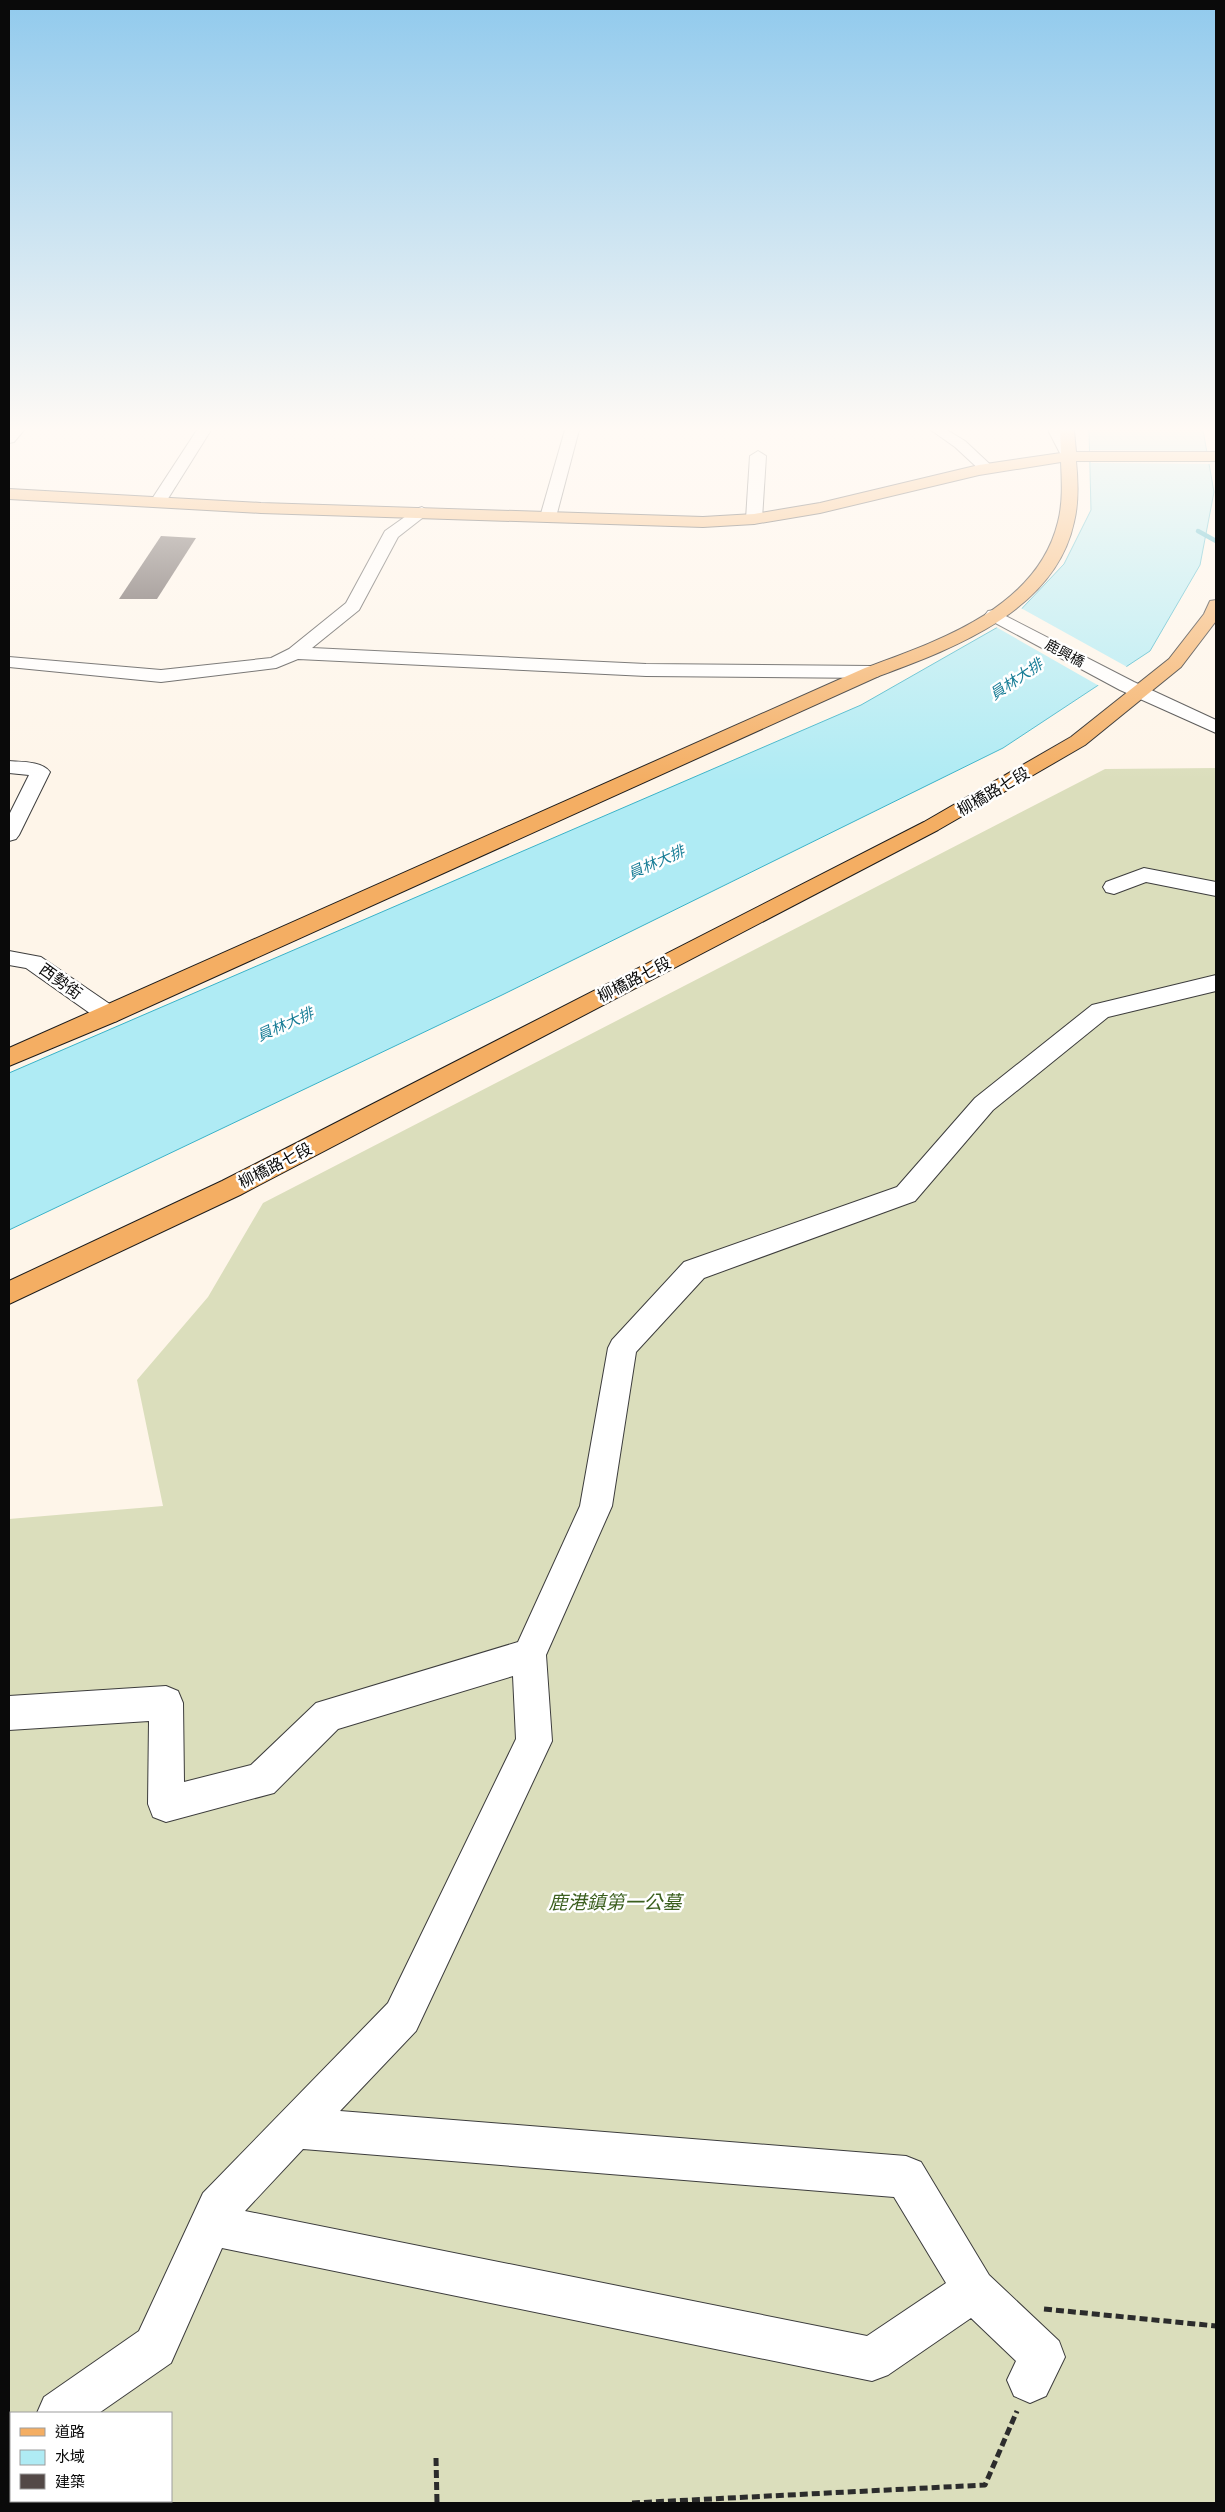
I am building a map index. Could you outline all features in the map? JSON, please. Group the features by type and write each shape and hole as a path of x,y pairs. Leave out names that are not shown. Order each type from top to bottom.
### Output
{"main road":[{"path":"9,1058 109,1015 872,672 938,647 999,618 1040,578 1057,547"},
{"name":"柳橋路七段","path":"9,1293 232,1188 931,826 1078,741 1133,689 1175,663 1212,615 1216,605"}],"street":[{"path":"9,662 160,676 211,672 276,662 295,653 353,606 384,547"},
{"name":"鹿興橋","path":"999,618 1133,689 1216,727"},
{"path":"295,653 646,670 872,672"},
{"path":"9,767 27,768 40,772 9,835"},
{"path":"1114,887 1144,875 1216,889"},
{"name":"西勢街","path":"9,958 34,962 109,1015"},
{"path":"61,2412 155,2347 218,2208 402,2016 534,1741 529,1655 596,1506 622,1348 694,1270 906,1194 984,1104 1100,1011 1216,983"},
{"path":"9,1713 166,1703 166,1804 261,1780 328,1715 529,1655"},
{"path":"295,2128 906,2177 974,2290 1036,2368"},
{"path":"211,2225 872,2360 974,2290"}],"path":[{"path":"1038,2309 1215,2326"},
{"path":"632,2503 985,2485 1036,2368"},
{"path":"436,2458 437,2503"}],"green space":[{"name":"鹿港鎮第一公墓","path":"1216,768 1216,2503 9,2503 9,1519 163,1506 137,1380 208,1297 263,1203 1105,769"}],"water":[{"name":"員林大排","path":"1072,547 1203,547 1200,565 1150,651 1003,748 502,995 9,1230 9,1073 861,705 1012,619 1064,564"}],"pier":[{"path":"1019,607 1129,668 1101,687 996,627"}],"building":[{"path":"154,547 190,547 157,599 119,599"}]}
